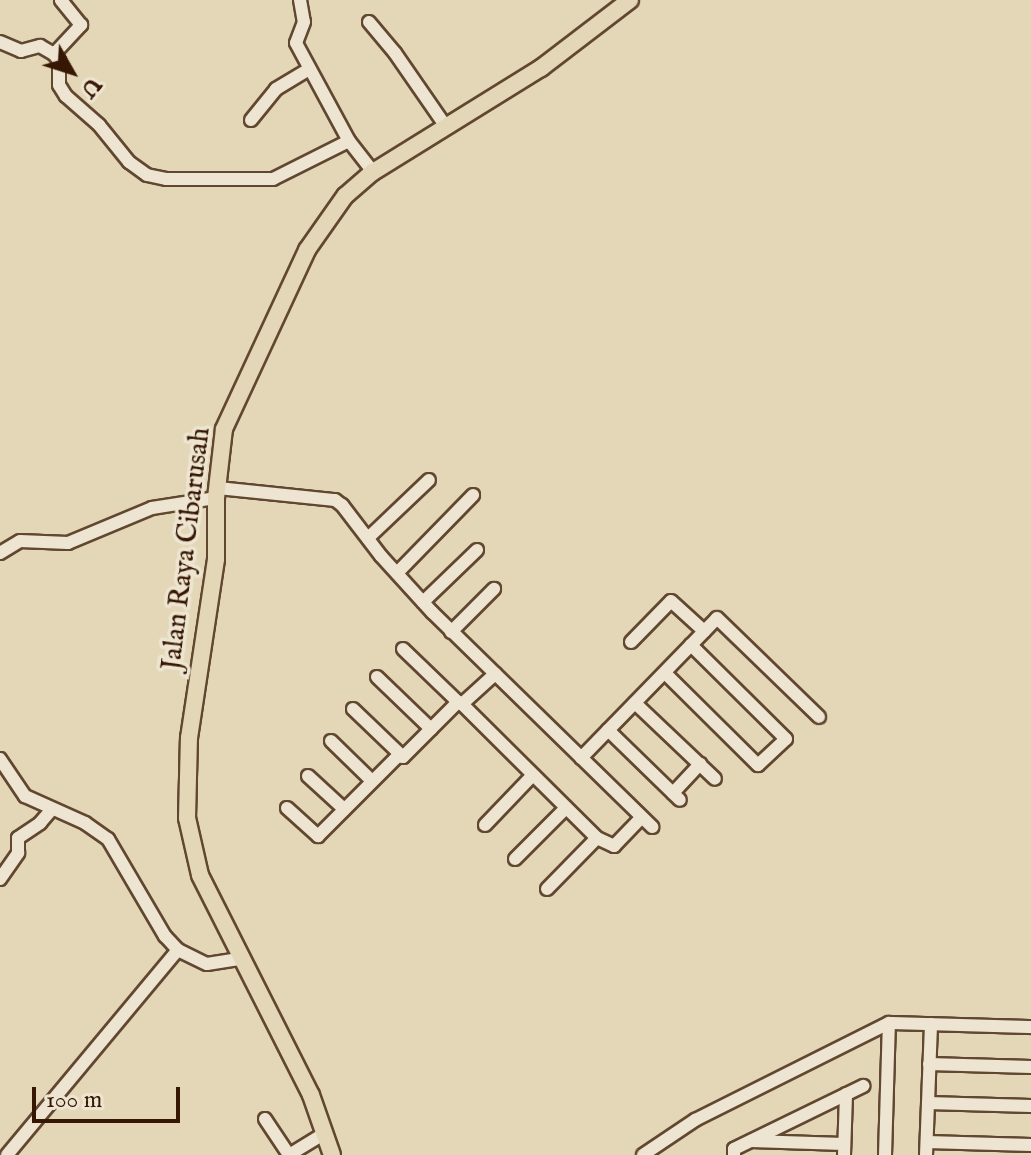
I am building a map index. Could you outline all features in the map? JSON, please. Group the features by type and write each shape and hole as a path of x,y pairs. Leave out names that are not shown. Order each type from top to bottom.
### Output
{"main road":[{"name":"Jalan Raya Cibarusah","path":"332,1155 311,1095 200,875 185,801 189,738 216,559 217,493 224,429 307,250 345,196 373,172 541,68 630,0"}],"street":[{"path":"54,54 81,25 61,0"},
{"path":"300,0 304,22 296,43 349,141 373,172"},
{"path":"369,22 395,53 447,128"},
{"path":"0,42 21,51 43,47 54,54 59,61 59,85 66,96 99,125 129,162 147,175 166,179 273,179 349,141"},
{"path":"251,120 276,89 309,69"},
{"path":"368,538 429,480"},
{"path":"0,553 20,541 68,543 152,508 217,493 335,500 349,511 397,573 451,632 640,819 652,827"},
{"path":"397,573 473,495"},
{"path":"423,602 477,550"},
{"path":"451,632 494,589"},
{"path":"631,642 671,601 704,631"},
{"path":"581,758 715,619 721,619 819,717"},
{"path":"665,673 758,765 786,739 691,645"},
{"path":"403,649 597,838 614,846 640,819"},
{"path":"287,808 318,836 398,756 403,757 495,674"},
{"path":"377,677 431,729"},
{"path":"635,703 715,779"},
{"path":"353,709 403,757"},
{"path":"608,730 676,796 700,764"},
{"path":"331,741 372,781"},
{"path":"0,759 16,787 34,802 85,823 108,839 135,880 151,914 178,950 207,964 244,958"},
{"path":"485,825 533,775"},
{"path":"308,776 344,809"},
{"path":"515,859 566,808"},
{"path":"0,879 18,853 18,838 40,823 52,809"},
{"path":"547,889 597,838"},
{"path":"7,1155 178,950"},
{"path":"885,1155 889,1023"},
{"path":"643,1155 695,1120 889,1023 1031,1027"},
{"path":"931,1024 926,1149 1031,1145"},
{"path":"929,1064 1031,1067"},
{"path":"734,1155 734,1149 863,1086"},
{"path":"749,1141 844,1150 846,1094"},
{"path":"928,1103 1031,1106"},
{"path":"265,1119 289,1155 325,1133"}]}
